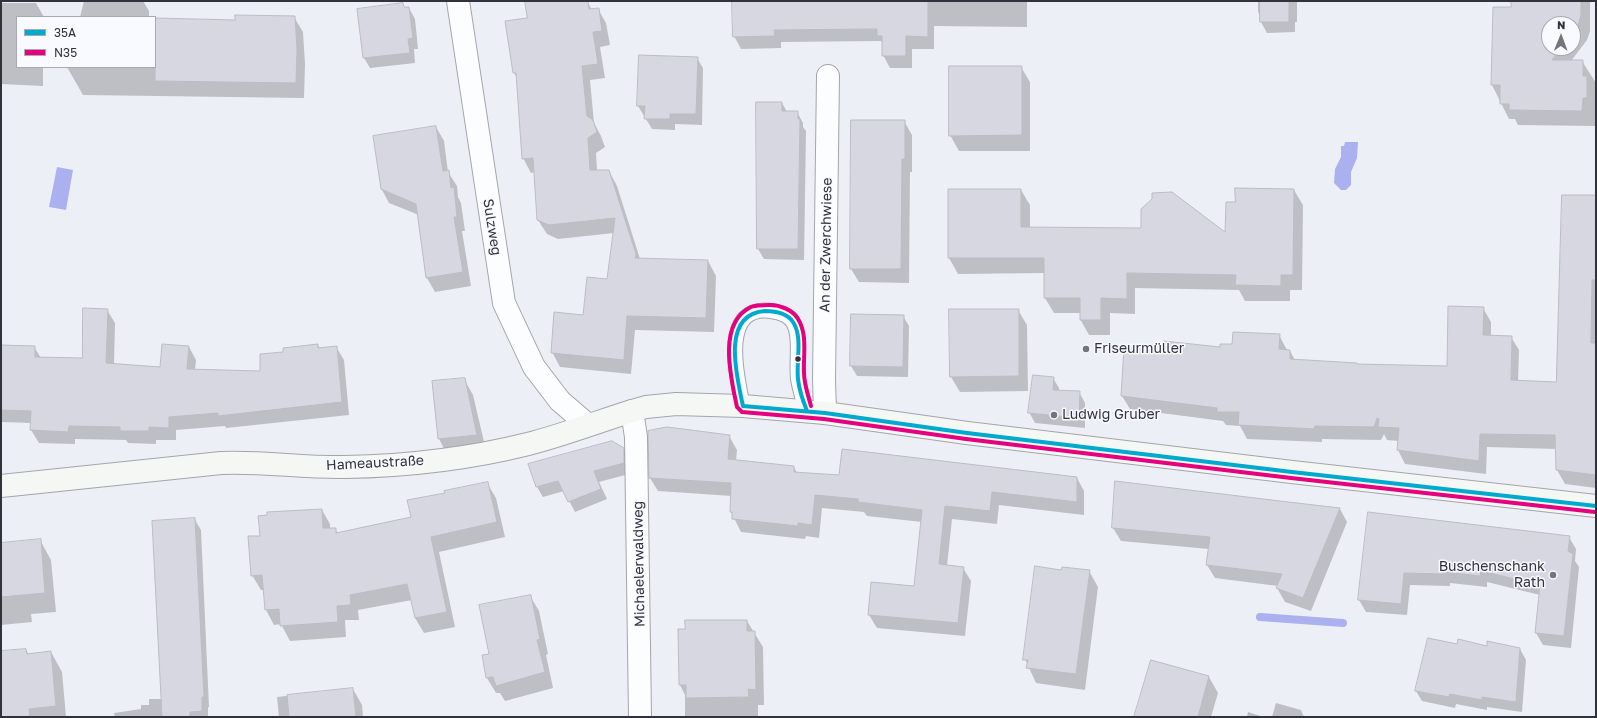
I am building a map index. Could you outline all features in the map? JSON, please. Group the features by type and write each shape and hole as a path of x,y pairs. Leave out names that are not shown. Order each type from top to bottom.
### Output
{"main road":[{"name":"Hameaustraße","path":"1,486 221,463 257,462 344,467 423,461 501,450 529,444 646,407 676,404 743,406 816,412 991,436 1596,506"}],"street":[{"name":"Sulzweg","path":"458,1 504,303 534,367 560,401 588,425"},
{"name":"An der Zwerchwiese","path":"816,412 824,380 828,76"},
{"name":"Michaelerwaldweg","path":"632,411 636,437 640,717"}],"lane":[{"path":"743,406 734,358 735,343 740,325 746,316 755,311 770,311 784,314 793,323 797,339 798,378 802,396 816,412"}],"water":[{"path":"1345,142 1358,142 1357,158 1351,172 1351,185 1346,190 1341,190 1334,183 1335,169 1341,157 1341,146 1344,146"},
{"path":"57,167 73,170 66,210 49,207"}],"building":[{"path":"525,1 588,1 589,9 599,8 602,31 593,32 598,64 582,66 587,116 593,120 597,132 588,138 590,170 609,170 636,254 635,258 708,260 706,318 627,316 624,360 551,353 554,312 583,315 587,277 607,279 615,218 549,225 537,220 533,158 522,159 516,73 513,73 505,21 527,18"},
{"path":"732,1 928,1 928,37 906,36 906,56 882,56 882,36 877,36 877,29 774,30 775,36 733,37"},
{"path":"1260,1 1289,1 1289,22 1260,22"},
{"path":"1511,1 1581,1 1581,16 1541,16 1541,56 1555,56 1552,60 1583,60 1583,76 1587,76 1587,98 1583,98 1582,111 1509,110 1509,104 1500,104 1500,85 1491,85 1493,7 1511,7"},
{"path":"403,3 404,7 409,7 413,38 408,39 410,53 363,58 357,9"},
{"path":"235,15 295,16 297,49 296,83 155,81 156,18 235,20"},
{"path":"639,55 698,57 696,114 670,114 670,119 644,119 645,106 637,106"},
{"path":"949,66 1022,66 1022,135 949,136"},
{"path":"756,102 782,102 782,111 798,111 798,119 800,119 798,249 757,249"},
{"path":"851,120 905,120 905,159 902,159 901,269 850,269"},
{"path":"436,126 443,171 449,170 451,188 454,187 457,217 454,217 463,272 426,278 416,204 381,189 373,136"},
{"path":"1235,188 1294,189 1293,275 1281,275 1281,286 1235,285 1236,275 1127,273 1127,299 1101,298 1101,320 1080,320 1080,298 1044,298 1044,258 948,258 948,189 1021,189 1021,227 1141,228 1141,209 1152,199 1152,193 1172,192 1225,232 1226,202 1235,202"},
{"path":"1562,195 1596,195 1596,280 1592,280 1591,343 1596,343 1596,475 1556,470 1555,435 1480,434 1479,461 1397,450 1399,428 1378,427 1379,419 1377,418 1374,427 1315,426 1314,429 1238,425 1239,412 1217,412 1217,408 1121,396 1124,347 1163,352 1164,341 1220,347 1220,344 1232,344 1233,332 1280,334 1279,349 1290,350 1290,359 1357,364 1447,366 1448,306 1484,307 1483,335 1512,336 1511,380 1556,382"},
{"path":"83,308 108,309 106,363 160,367 162,344 189,346 187,369 260,371 260,354 283,352 283,348 318,344 318,348 337,346 342,402 218,416 218,413 169,417 169,428 149,427 149,431 120,431 120,427 69,426 68,432 30,430 31,411 1,410 1,345 35,346 35,357 82,358"},
{"path":"949,309 1019,309 1019,376 950,377"},
{"path":"851,314 904,315 903,367 850,366"},
{"path":"1033,375 1054,377 1053,390 1080,391 1079,418 1028,413"},
{"path":"465,378 477,435 438,439 432,381"},
{"path":"667,427 730,435 728,459 794,466 794,472 839,475 842,449 1077,477 1077,502 992,492 990,511 945,506 939,564 964,567 958,623 868,615 871,582 914,586 922,510 858,502 858,499 815,495 812,525 798,523 798,526 732,519 732,512 730,512 731,483 649,478 648,431"},
{"path":"612,441 624,448 624,463 594,471 601,489 568,502 558,481 536,487 528,464"},
{"path":"1115,481 1340,508 1303,598 1276,588 1282,574 1206,565 1210,537 1112,528"},
{"path":"488,482 497,522 431,537 447,612 415,618 407,584 350,595 351,605 337,606 338,622 280,626 279,609 265,610 262,575 251,576 248,536 260,536 258,516 267,515 267,512 322,509 323,528 336,528 336,533 411,517 407,500 445,493 444,491"},
{"path":"1368,512 1570,536 1568,551 1573,554 1564,636 1535,633 1540,585 1481,571 1480,576 1444,572 1443,574 1404,573 1401,604 1358,600"},
{"path":"195,518 204,697 202,697 202,711 190,712 190,717 162,717 152,521"},
{"path":"41,539 45,593 1,597 1,543"},
{"path":"1035,566 1061,570 1062,567 1090,570 1076,674 1026,668 1028,660 1023,660"},
{"path":"531,595 540,639 537,640 545,672 496,686 493,677 486,678 482,655 489,654 479,605"},
{"path":"685,620 747,620 747,631 755,631 756,690 748,689 749,697 686,698 686,685 679,685 678,629 685,629"},
{"path":"1428,638 1457,644 1458,639 1487,646 1487,641 1520,648 1516,702 1482,697 1482,700 1450,694 1449,697 1415,691"},
{"path":"26,649 27,654 51,651 56,706 29,709 30,717 1,717 1,651"},
{"path":"1151,660 1209,676 1198,717 1134,717"},
{"path":"353,688 356,717 289,717 287,695"}],"waterway":[{"path":"1260,617 1343,623"}],"transit line":[{"name":"N35","path":"811,406 804,377 803,332 798,319 790,311 778,306 763,305 751,307 740,315 734,325 730,338 729,352 732,381 737,407 742,412 824,419 966,439 1291,478 1595,512"},
{"name":"35A","path":"743,406 735,364 737,335 742,323 751,315 769,311 788,316 796,328 798,335 799,383 801,395 807,411"},
{"name":"35A","path":"743,406 825,413 967,433 1292,472 1596,506"}],"place":[{"name":"Friseurmüller","path":"1086,349"},
{"name":"Ludwig Gruber","path":"1054,415"},
{"name":"Buschenschank Rath","path":"1553,575"}]}
